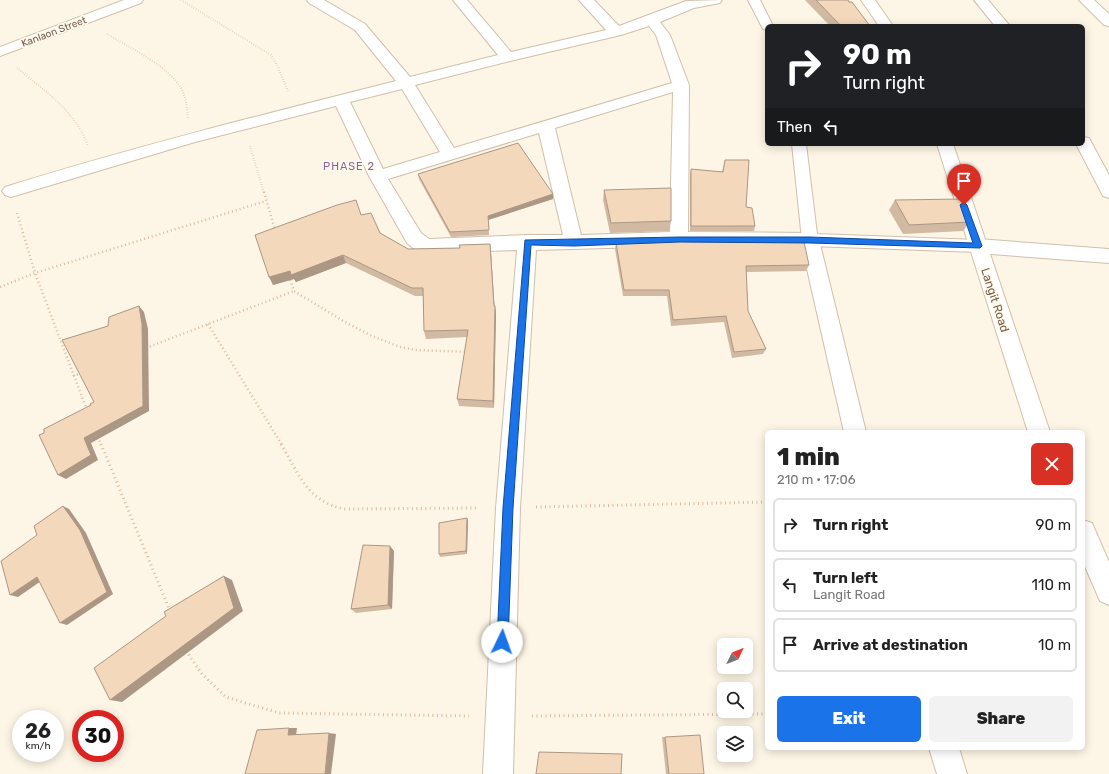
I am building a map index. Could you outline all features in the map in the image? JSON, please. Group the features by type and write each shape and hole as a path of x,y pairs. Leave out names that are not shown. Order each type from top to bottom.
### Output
{"street":[{"path":"92,0 108,11"},
{"name":"Kanlaon Street","path":"0,52 136,0"},
{"path":"314,0 360,27 406,83 450,155"},
{"path":"460,0 508,57"},
{"path":"586,0 616,32"},
{"path":"11,191 191,138 508,57 616,32 652,20 689,2 715,0"},
{"path":"868,0 885,24"},
{"path":"981,0 1001,24"},
{"path":"1086,0 1109,22"},
{"path":"652,20 663,35 681,85 680,239"},
{"path":"378,176 681,85"},
{"path":"341,100 378,176 414,238 426,246 527,242 574,243 680,239 810,240 855,430"},
{"path":"546,126 574,243"},
{"name":"Langit Road","path":"945,146 1038,430"},
{"path":"1085,146 1109,192"},
{"path":"498,774 508,508 527,242"},
{"path":"978,246 1109,256"},
{"path":"1085,537 1109,592"},
{"path":"945,750 952,774"}],"lane":[{"path":"754,0 766,24"},
{"path":"799,146 810,240 978,246"}],"path":[{"path":"181,0 271,55 283,77 295,111"},
{"path":"84,20 172,76 180,87 186,102 191,138"},
{"path":"14,66 65,109 78,125 87,142 92,166"},
{"path":"243,125 276,231"},
{"path":"11,191 35,273 88,413"},
{"path":"0,287 35,273 266,201"},
{"path":"289,276 294,291 348,325 400,347 429,352 520,351"},
{"path":"144,349 294,291"},
{"path":"208,324 312,495 321,502 331,506 345,509 508,508 765,502"},
{"path":"73,376 87,371"},
{"path":"97,435 170,612"},
{"path":"185,649 188,656 202,674 226,697 279,713 499,716 765,714"}],"building":[{"path":"816,0 848,0 849,2 852,2 868,24 839,24"},
{"path":"518,143 553,194 488,216 489,230 450,232 418,174"},
{"path":"725,160 749,160 746,207 752,208 755,226 691,226 691,169 723,172"},
{"path":"671,188 671,221 611,223 604,190"},
{"path":"963,199 970,222 909,225 895,200"},
{"path":"356,200 361,215 371,213 380,233 408,249 460,248 459,245 490,244 495,306 493,401 457,399 468,330 424,331 423,288 412,288 343,255 291,275 290,271 269,277 255,235 337,205"},
{"path":"681,241 804,242 809,265 746,266 748,311 766,349 734,352 726,316 673,320 669,290 624,290 616,243"},
{"path":"139,306 142,324 143,406 84,438 91,455 58,475 39,435 44,433 44,429 91,405 90,404 94,402 62,340 108,326 109,317"},
{"path":"63,506 80,530 107,592 60,623 37,577 10,595 1,561 37,535 34,526"},
{"path":"467,518 466,551 439,554 439,523"},
{"path":"363,545 390,546 388,605 351,609"},
{"path":"224,576 234,608 110,700 94,668 166,616 164,612"},
{"path":"289,728 288,735 329,733 325,774 245,774 257,730"},
{"path":"700,735 704,774 669,774 665,737"},
{"path":"539,752 622,754 621,774 536,774"}],"district":[{"name":"PHASE 2","path":"349,166"}],"route":[{"path":"502,642 508,508 527,242 574,243 680,239 810,240 978,246 964,205"}]}
